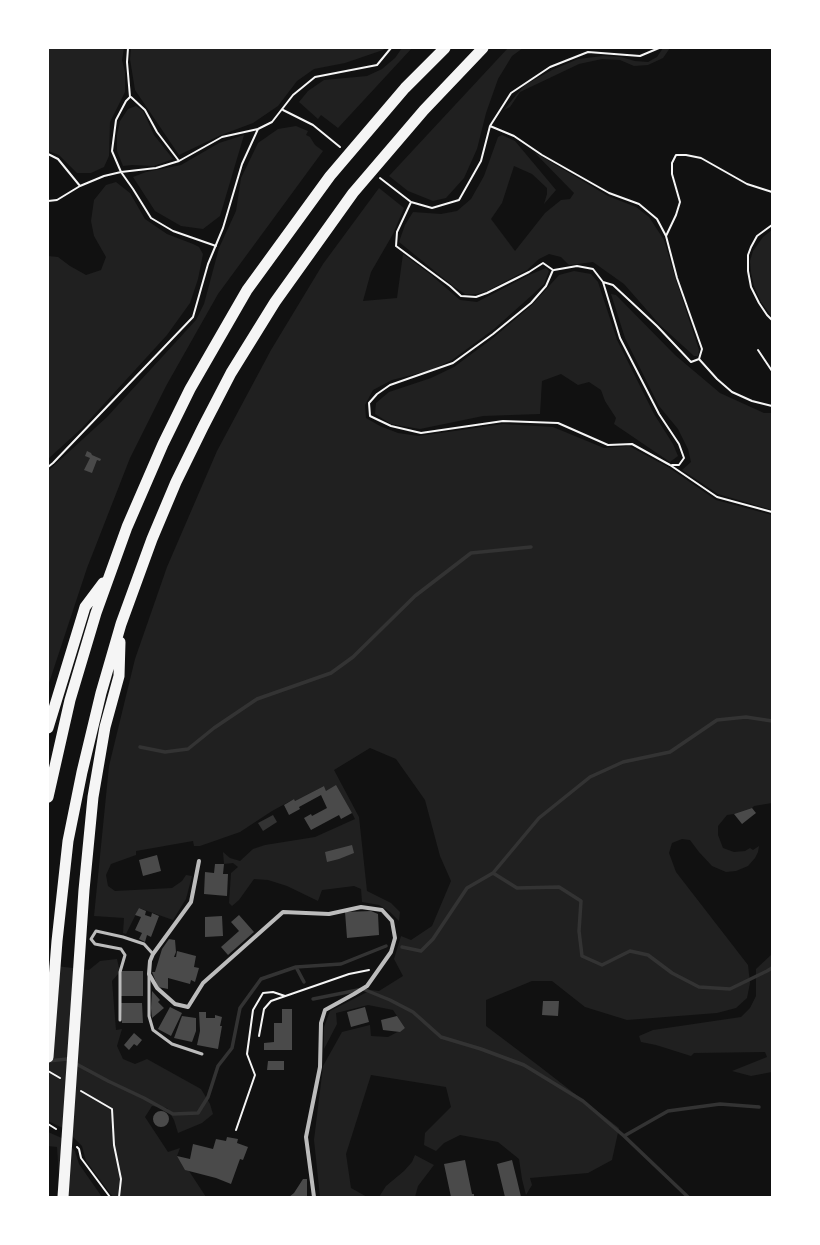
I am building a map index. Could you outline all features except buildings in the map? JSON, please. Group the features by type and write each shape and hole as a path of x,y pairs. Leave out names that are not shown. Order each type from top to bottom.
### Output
{"highway":[{"path":"48,798 70,700 96,613 127,527 163,444 190,389 247,290 330,176 405,88 445,48"},
{"path":"48,1057 57,941 68,840 82,772 100,693 121,624 152,539 179,476 231,373 275,302 353,193 424,110 483,48"},
{"path":"48,728 85,607 110,573"},
{"path":"63,1197 84,890 93,797 105,727 119,676 121,624"}],"street":[{"path":"199,861 191,902 153,954 150,961 149,974 157,988 175,1004 188,1007 203,982 282,912 329,914 361,907 382,910 392,921 395,938 390,952 380,967 366,986 325,1010 321,1023 320,1067 306,1137 314,1197"}],"lane":[{"path":"120,1020 120,972 125,955 121,949 95,944 92,940 96,931 123,937 144,944 153,954"},
{"path":"149,974 149,1016 153,1030 172,1044 202,1054"}],"path":[{"path":"128,48 127,62 130,97 116,120 112,151 121,172 151,218 173,231 216,246"},
{"path":"48,200 57,200 80,186 104,176 121,172 156,168 180,161 222,138 258,129 272,122 283,110 293,95 315,77 377,65 391,48"},
{"path":"403,198 432,208 459,200 481,161 490,126 511,94 550,67 588,52 640,56 659,48"},
{"path":"130,97 145,110 157,132 180,161"},
{"path":"283,110 313,125"},
{"path":"490,126 514,136 542,155 609,193 639,204 657,218 666,236 677,278 702,349 699,359"},
{"path":"48,467 193,317 208,264 216,246 242,164 258,129"},
{"path":"48,154 58,159 80,186"},
{"path":"666,236 680,202 672,174 672,163 676,155 701,158 747,184 772,192"},
{"path":"411,202 397,232 396,246 450,286 461,296 476,297 488,293 543,263 553,270 577,266 593,269 603,282 620,338 659,414 679,444 684,458 679,465 670,465"},
{"path":"772,225 757,236 748,255 748,270 751,287 756,298 772,320"},
{"path":"553,270 546,286 531,303 494,334 453,363 390,385 377,394 370,403 370,416 391,426 421,433 503,420 558,423 608,445 632,444 670,465 717,497 772,512"},
{"path":"603,282 614,285 692,362 699,359"},
{"path":"758,350 772,371"},
{"path":"699,359 716,379 732,392 752,401 772,406"},
{"path":"259,1036 264,1009 271,1002 349,974 380,967"},
{"path":"236,1130 255,1075 247,1054 254,1010 263,993 273,992 285,996"},
{"path":"48,1071 61,1079"},
{"path":"75,1087 112,1109 114,1145 121,1179 119,1197"},
{"path":"74,1144 79,1148 81,1158 110,1197"}],"shaded area":[{"path":"48,48 124,48 122,60 125,72 125,92 110,122 109,156 104,167 91,173 77,173 59,155 48,151"},
{"path":"131,48 385,48 345,63 314,69 297,81 278,106 253,123 221,135 179,155 135,90 130,59"},
{"path":"402,48 412,48 338,128 321,115 318,119 299,102 308,91 324,80 367,76 382,69 395,58"},
{"path":"508,48 523,48 512,56 498,79 486,113 477,149 464,178 446,198 433,201 408,191 389,176"},
{"path":"663,48 670,48 663,58 648,65 634,66 620,60 602,59 579,64 520,92 510,107 504,110 525,85 552,70 578,59 603,56 621,57 635,61 648,62 657,57"},
{"path":"136,106 143,111 154,135 173,159 154,166 123,166 117,151 117,135 120,121 128,109"},
{"path":"296,126 308,131 306,135 310,137 315,145 323,151 218,294 166,386 130,458 87,568 48,686 48,471 107,417 196,320 204,304 219,248 236,211 241,178 258,143 278,129"},
{"path":"244,135 220,216 203,229 181,226 155,211 133,177 146,172 181,165 219,143"},
{"path":"502,135 515,141 556,190 544,204 547,188 532,174 514,166 502,203 491,219 515,251 545,213 561,200 570,199 574,193 534,152 608,196 636,207 649,217 664,240 699,350 698,356 694,356 660,325 624,284 593,262 569,265 561,257 549,254 539,259 527,270 487,291 477,294 465,294 399,242 405,225 413,212 441,214 457,211 471,199 484,176 498,137"},
{"path":"116,182 130,193 145,219 167,234 199,247 203,254 198,279 190,303 167,335 82,428 48,459 48,256 58,257 86,275 101,270 106,257 94,236 91,221 94,200 106,185"},
{"path":"379,188 404,208 393,234 371,272 363,301 397,298 403,254 430,274 460,300 477,302 529,275 546,268 549,271 544,284 531,296 494,329 452,360 431,370 392,380 373,390 365,405 366,418 380,426 398,433 419,436 503,424 553,427 604,448 629,446 668,467 716,500 772,515 772,803 754,806 734,814 727,815 718,826 718,835 723,848 734,852 745,851 750,848 753,850 759,846 758,852 748,866 736,871 726,872 712,866 690,840 682,839 672,843 669,853 676,872 748,965 750,983 747,998 736,1008 717,1013 627,1020 585,1007 552,981 532,981 486,1000 486,1026 619,1128 612,1160 588,1173 530,1178 532,1185 526,1195 519,1159 498,1142 460,1135 444,1143 436,1151 424,1145 425,1133 451,1107 446,1087 371,1075 346,1154 351,1188 367,1197 320,1197 314,1140 323,1066 342,1032 370,1025 371,1036 388,1037 405,1028 393,1010 368,1005 336,1013 337,1024 324,1049 324,1027 330,1011 371,990 379,991 403,976 394,959 401,936 411,940 432,926 451,881 440,856 425,800 396,759 370,748 334,770 359,817 367,891 391,903 400,912 399,921 390,912 379,905 362,902 361,889 354,886 322,890 318,901 287,886 268,880 254,879 239,900 232,906 229,903 231,873 238,867 233,863 224,864 223,852 230,858 240,861 253,849 265,845 315,837 355,819 352,813 326,791 324,786 295,801 294,799 272,811 240,832 200,846 194,846 193,841 136,851 136,855 111,864 106,875 108,886 115,891 172,888 182,881 186,875 192,876 186,899 173,920 139,908 126,934 123,933 124,918 94,916 109,766 135,659 167,567 217,451 271,350 323,264"},
{"path":"772,230 772,317 761,302 754,286 750,261 753,251 763,237"},
{"path":"574,271 591,274 598,282 617,340 654,414 673,444 678,456 670,462 614,424 616,418 605,401 601,390 589,382 578,385 561,374 542,381 540,414 483,416 420,429 391,424 375,414 376,403 389,392 431,378 454,367 493,338 532,305 559,275"},
{"path":"611,294 616,295 675,355 720,393 764,413 772,413 772,510 718,494 682,470 691,462 688,449 678,429 659,406 625,338"},
{"path":"273,815 277,822 263,831 258,823"},
{"path":"772,954 772,1072 751,1076 732,1071 767,1057 765,1052 694,1053 691,1056 641,1042 639,1036 653,1030 741,1017 750,1008 756,996 756,969"},
{"path":"117,959 119,968 118,974 112,981 116,1030 122,1029 117,1046 123,1059 135,1064 147,1059 201,1089 210,1104 213,1114 202,1123 178,1133 174,1120 167,1108 152,1106 145,1117 168,1152 180,1148 177,1156 206,1197 113,1197 86,1161 82,1146 65,1129 48,1121 48,965 89,970 100,961"},
{"path":"48,1132 64,1139 75,1151 79,1164 102,1197 57,1197 59,1177 57,1147 48,1146"},
{"path":"415,1155 434,1165 418,1186 415,1197 379,1197 386,1186 412,1162"}],"waterway":[{"path":"140,747 165,752 188,749 214,728 257,699 331,673 353,657 415,596 471,553 531,547"},
{"path":"402,947 421,951 433,939 467,888 493,873 539,818 590,777 623,762 670,752 717,720 746,717 772,721"},
{"path":"493,873 517,888 559,887 581,901 579,931 582,956 602,965 630,951 648,955 672,973 699,987 730,989 772,968"},
{"path":"48,1061 67,1059 173,1114 198,1113 208,1097 218,1066 232,1048 240,1008 261,979 296,967 341,964 386,946"},
{"path":"296,967 304,982"},
{"path":"313,999 363,989 390,1000 413,1012 441,1037 481,1049 524,1065 583,1101 624,1136 688,1197"},
{"path":"624,1136 668,1111 720,1104 759,1107"}]}
